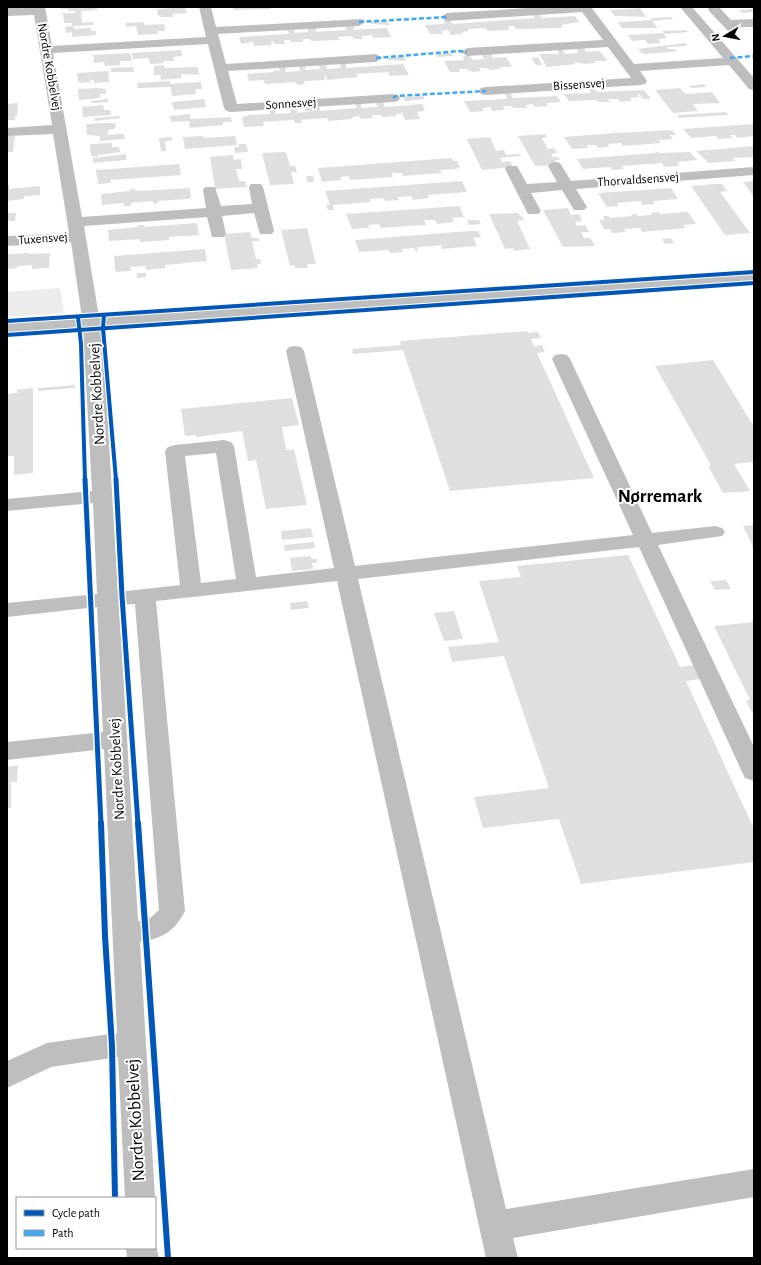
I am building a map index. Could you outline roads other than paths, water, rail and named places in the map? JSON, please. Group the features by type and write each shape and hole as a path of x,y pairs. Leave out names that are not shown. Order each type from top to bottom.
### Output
{"street":[{"name":"Sonnesvej","path":"205,7 231,108 393,98"},
{"path":"686,7 754,86"},
{"path":"447,17 586,8 640,81"},
{"path":"713,8 731,27 754,23"},
{"path":"7,12 39,9"},
{"name":"Nordre Kobbelvej","path":"39,9 92,323 140,1197"},
{"path":"46,50 359,22"},
{"path":"468,52 612,43"},
{"path":"220,68 376,58"},
{"path":"630,68 733,61"},
{"name":"Bissensvej","path":"486,91 501,87 654,80"},
{"path":"7,132 60,129"},
{"path":"555,166 579,207"},
{"path":"512,169 533,211"},
{"name":"Thorvaldsensvej","path":"522,189 754,171"},
{"path":"256,187 266,231"},
{"path":"210,190 218,234"},
{"path":"77,230 214,211 260,208"},
{"name":"Tuxensvej","path":"7,242 77,230"},
{"path":"7,328 754,278"},
{"path":"295,351 502,1258"},
{"path":"561,359 754,772"},
{"path":"191,591 175,451 224,446 247,585"},
{"path":"7,505 102,496"},
{"path":"7,610 247,585 715,532"},
{"path":"126,934 154,929 167,920 172,911 145,596"},
{"path":"7,751 116,739"},
{"name":"Nordre Kobbelvej","path":"7,1075 47,1055 132,1043"},
{"path":"495,1226 754,1183"}],"district":[{"name":"Nørremark","path":"660,496"}]}
